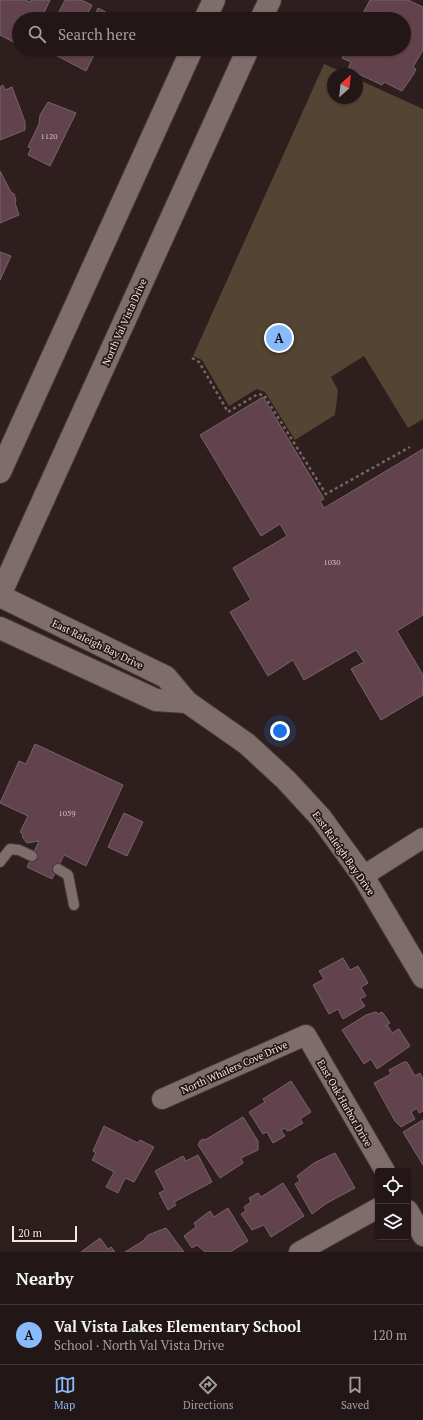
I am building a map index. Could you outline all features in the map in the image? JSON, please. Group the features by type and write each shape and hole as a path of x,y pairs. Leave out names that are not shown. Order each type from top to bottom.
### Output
{"main road":[{"path":"208,12 214,0"},
{"path":"265,12 270,0"},
{"path":"0,472 189,56"},
{"name":"North Val Vista Drive","path":"0,596 245,56"},
{"name":"East Raleigh Bay Drive","path":"0,596 166,677 187,702 247,744 286,780 322,818 363,876 423,977"},
{"path":"0,628 156,700 187,702"}],"street":[{"path":"363,876 423,838"},
{"name":"North Whalers Cove Drive","path":"162,1099 306,1035"},
{"name":"East Oak Harbor Drive","path":"306,1035 383,1168"},
{"path":"299,1252 375,1210"},
{"path":"411,1215 423,1236"}],"lane":[{"path":"0,862 10,848 32,856"},
{"path":"58,869 68,875 74,905"}],"path":[{"path":"192,358 199,362 228,412 258,394 264,395 326,494 410,447"}],"shaded area":[{"path":"324,64 333,68 327,68 327,104 363,104 363,82 423,109 423,419 408,428 364,356 331,377 338,390 335,415 295,440 265,392 257,389 229,406 202,360 193,356"}],"building":[{"path":"0,0 25,0 30,2 31,0 50,0 44,12 12,12 12,41 0,35"},
{"path":"65,0 81,0 92,5 88,12 59,12"},
{"path":"370,0 408,0 423,7 423,50 413,67 416,69 413,75 402,91 384,82 382,85 363,76 363,68 348,68 351,62 342,58 343,56 411,56 411,12 364,12"},
{"path":"98,8 106,12 96,12"},
{"path":"57,56 94,56 86,71"},
{"path":"3,85 5,90 12,87 25,122 25,130 0,140 0,87"},
{"path":"48,102 76,113 50,166 28,155 31,148 28,147 39,124 40,115"},
{"path":"0,171 11,192 14,194 19,215 0,223"},
{"path":"0,252 11,256 0,280"},
{"path":"263,397 323,497 324,499 320,501 324,508 423,449 423,615 397,631 423,675 423,695 381,720 351,669 364,662 356,650 304,680 293,660 268,676 230,612 251,600 233,568 287,536 280,524 261,536 200,435"},
{"path":"35,744 123,785 86,866 64,855 52,879 27,867 39,841 27,843 20,832 28,816 0,803 19,761 26,764"},
{"path":"124,813 143,822 127,856 108,847"},
{"path":"343,958 350,970 358,966 368,983 361,987 366,996 360,999 365,1006 343,1019 338,1009 329,1014 313,985 324,979 319,971"},
{"path":"376,1012 378,1014 382,1012 390,1023 385,1026 388,1026 392,1033 399,1029 410,1046 377,1069 371,1059 364,1064 342,1030 366,1015"},
{"path":"404,1062 407,1062 415,1076 420,1073 423,1079 423,1111 419,1113 417,1108 411,1112 415,1119 401,1127 395,1121 374,1083 391,1074 389,1070"},
{"path":"291,1081 311,1112 300,1119 303,1123 291,1130 287,1131 285,1128 281,1130 285,1136 273,1143 267,1132 263,1134 249,1112 265,1102 263,1099"},
{"path":"243,1117 258,1141 258,1150 241,1158 243,1163 220,1178 198,1145 203,1139 205,1140"},
{"path":"423,1120 423,1165 403,1132"},
{"path":"104,1126 138,1143 140,1140 154,1147 134,1182 125,1178 118,1193 106,1187 114,1172 92,1160 96,1153 93,1151"},
{"path":"335,1153 355,1188 327,1203 312,1214 295,1184 300,1181 297,1176 314,1163"},
{"path":"198,1155 212,1182 174,1202 176,1205 168,1210 159,1193 165,1190 155,1171 183,1156 186,1161"},
{"path":"283,1183 304,1216 271,1237 264,1225 252,1230 241,1214 246,1211 244,1207 251,1202 249,1198 258,1193 261,1197"},
{"path":"228,1208 248,1241 230,1252 205,1252 197,1245 192,1248 184,1236 196,1227 194,1223 210,1211 214,1217"},
{"path":"166,1228 184,1252 125,1252 143,1241 148,1235"},
{"path":"100,1238 108,1249 111,1247 115,1252 81,1252"}],"place":[{"name":"Val Vista Lakes Elementary School","path":"279,338"}]}
